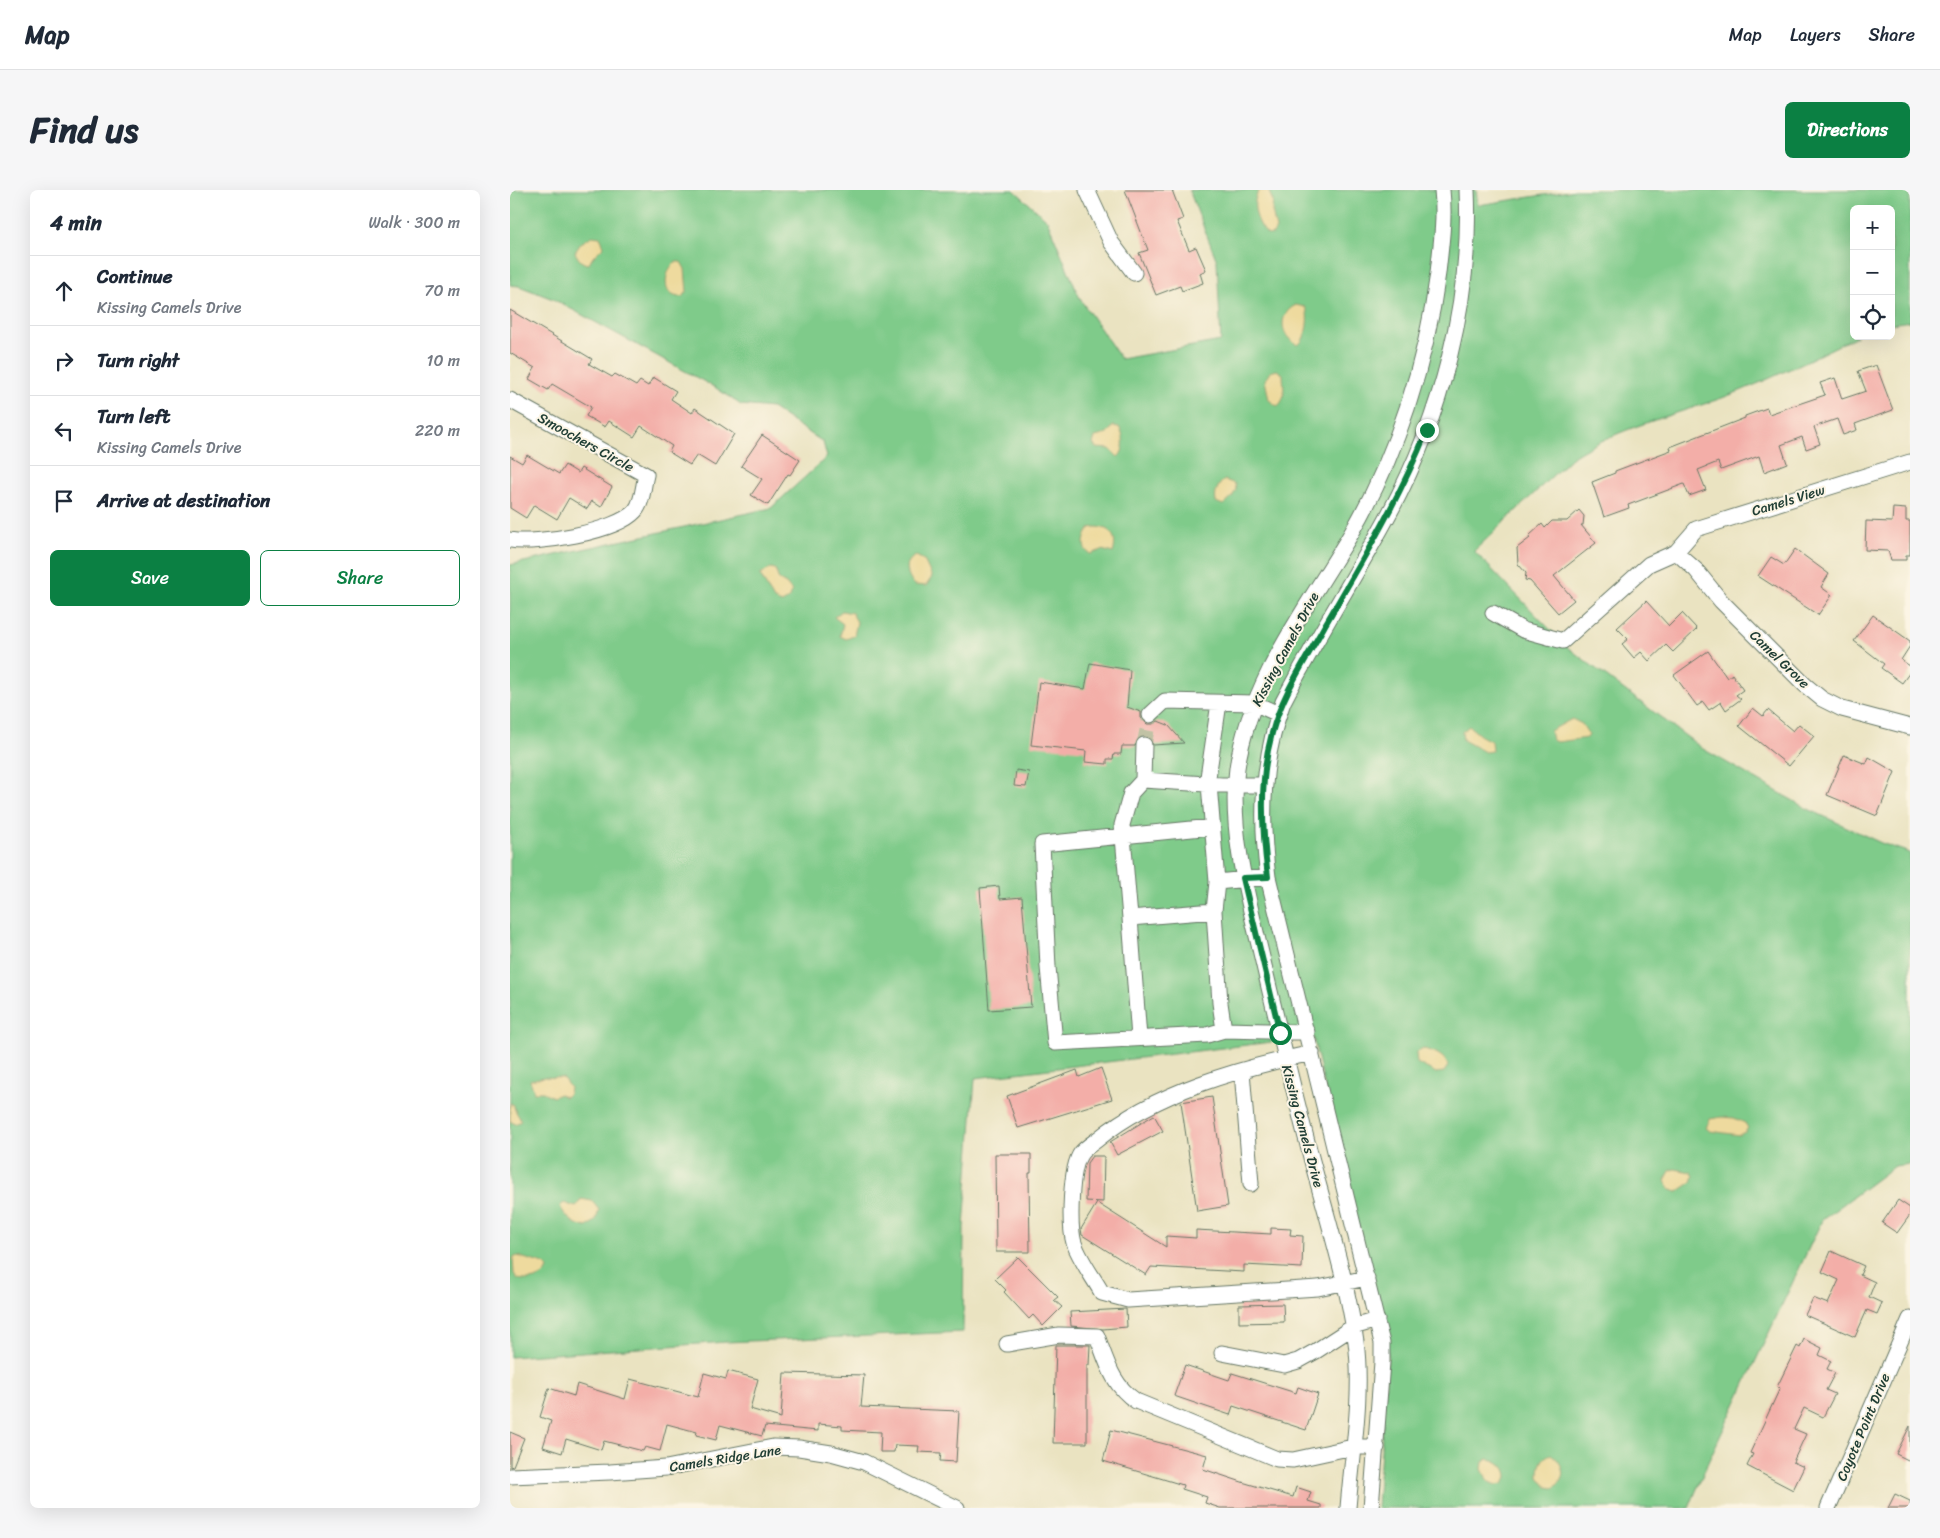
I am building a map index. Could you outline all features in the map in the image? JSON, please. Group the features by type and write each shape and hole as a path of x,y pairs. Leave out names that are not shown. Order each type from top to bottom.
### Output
{"street":[{"path":"1087,190 1110,242 1134,272"},
{"name":"Kissing Camels Drive","path":"1348,1508 1358,1375 1353,1328 1344,1283 1286,1058 1243,878 1236,786 1238,764 1254,703 1284,646 1374,490 1397,437 1420,362 1430,321 1441,245 1444,210 1442,190"},
{"name":"Kissing Camels Drive","path":"1371,1508 1382,1362 1377,1320 1268,877 1263,826 1264,785 1272,733 1278,714 1300,668 1389,514 1427,430 1446,371 1465,274 1469,222 1467,190"},
{"name":"Smoochers Circle","path":"510,400 646,475 640,502 635,511 624,519 610,525 548,541 510,540"},
{"name":"Camels View","path":"1676,552 1696,529 1910,462"},
{"path":"1493,613 1524,630 1551,640 1563,641 1649,564 1676,552"},
{"name":"Camel Grove","path":"1676,552 1696,570 1721,601 1798,678 1822,699 1842,709 1910,726"},
{"path":"1150,714 1165,701 1254,703 1278,714"},
{"path":"1219,703 1208,784 1217,882 1214,911 1220,1003 1224,1030"},
{"path":"1139,1038 1122,824 1131,793 1143,780 1144,745"},
{"path":"1143,780 1236,786 1264,785"},
{"path":"1212,827 1042,844 1051,1014 1055,1043 1207,1035 1224,1030 1280,1033 1307,1032"},
{"path":"1217,882 1268,877"},
{"path":"1130,918 1214,911"},
{"path":"1312,1053 1286,1058 1242,1071 1166,1097 1110,1129 1080,1154 1075,1168 1071,1220 1074,1243 1102,1293 1128,1300 1318,1288 1367,1278"},
{"path":"1242,1071 1252,1184"},
{"name":"Coyote Point Drive","path":"1828,1508 1910,1319"},
{"path":"1222,1353 1284,1365 1298,1361 1353,1328 1377,1320"},
{"path":"1007,1344 1059,1335 1097,1336 1114,1380 1123,1393 1136,1401 1277,1458 1293,1460 1353,1447 1377,1447"},
{"name":"Camels Ridge Lane","path":"510,1476 666,1468 773,1447 799,1448 831,1453 864,1462 957,1508"}],"green space":[{"path":"510,190 1014,190 1047,220 1080,299 1121,359 1221,341 1217,261 1189,190 1476,190 1478,205 1576,190 1910,190 1910,321 1895,323 1895,205 1850,205 1850,339 1790,369 1722,398 1607,438 1571,458 1474,551 1567,647 1703,749 1806,808 1881,843 1910,853 1910,1164 1894,1166 1822,1220 1708,1462 1689,1508 1377,1508 1388,1353 1313,1037 975,1078 964,1227 963,1332 726,1342 510,1357 510,565 771,508 827,457 823,442 772,408 741,405 716,388 553,299 519,286 510,285"}],"sand":[{"path":"1260,190 1268,190 1273,201 1272,211 1276,229 1273,234 1268,235 1258,220 1255,201"},
{"path":"592,236 600,237 604,246 587,264 580,261 575,252 581,243"},
{"path":"676,262 681,262 685,269 687,292 682,297 675,296 667,289 668,271"},
{"path":"1296,305 1305,307 1307,310 1307,327 1304,338 1298,345 1287,337 1283,325 1286,314"},
{"path":"1277,370 1283,374 1284,392 1280,404 1277,406 1269,400 1265,380 1270,372"},
{"path":"1113,426 1119,427 1123,438 1122,451 1118,457 1110,449 1096,448 1093,444 1095,437 1107,434"},
{"path":"1225,480 1235,484 1236,490 1232,497 1223,505 1216,502 1216,496 1217,489"},
{"path":"1101,527 1112,534 1115,542 1113,553 1102,550 1091,554 1085,549 1086,535 1090,528"},
{"path":"916,556 924,560 932,577 926,586 915,585 908,573 907,565"},
{"path":"771,568 775,569 779,580 792,591 790,598 782,603 774,600 760,575"},
{"path":"842,611 852,613 857,622 854,636 846,639 840,636 843,624 834,617"},
{"path":"1572,719 1582,724 1589,735 1587,738 1557,742 1552,740 1550,731"},
{"path":"1469,726 1481,736 1491,741 1492,751 1485,752 1463,740 1462,732"},
{"path":"1423,1049 1434,1052 1445,1059 1448,1066 1444,1072 1436,1073 1417,1063 1416,1053"},
{"path":"544,1077 563,1078 570,1088 569,1093 565,1097 560,1094 553,1097 543,1092 534,1092 530,1080"},
{"path":"510,1103 514,1105 521,1121 515,1124 510,1121"},
{"path":"1734,1118 1745,1123 1748,1128 1739,1135 1710,1131 1706,1128 1710,1119"},
{"path":"1675,1169 1691,1172 1694,1176 1692,1182 1677,1192 1669,1189 1665,1180 1670,1171"},
{"path":"581,1199 592,1201 599,1210 596,1220 587,1227 578,1225 571,1220 560,1206 564,1203 576,1207"},
{"path":"517,1256 544,1264 548,1268 543,1275 536,1279 518,1279 514,1274 513,1258"},
{"path":"1551,1454 1559,1462 1562,1471 1561,1480 1553,1488 1547,1487 1539,1477 1541,1463 1544,1458"},
{"path":"1488,1459 1498,1462 1504,1467 1507,1477 1503,1484 1497,1485 1488,1481 1482,1469 1483,1462"}],"building":[{"path":"1125,190 1172,190 1183,219 1177,221 1189,250 1196,247 1206,270 1200,273 1203,283 1182,291 1180,286 1156,295 1139,253 1148,250"},
{"path":"510,310 592,359 589,364 612,377 615,374 636,386 640,381 648,386 653,377 676,391 671,399 692,413 695,408 734,434 715,466 697,455 690,465 669,452 672,446 641,426 634,437 609,421 605,427 586,416 591,407 552,384 548,390 529,379 535,368 510,353"},
{"path":"1876,365 1893,410 1855,424 1857,430 1843,435 1837,419 1814,427 1820,444 1806,449 1802,437 1781,445 1787,463 1764,472 1759,456 1721,470 1718,462 1698,470 1706,490 1689,496 1684,484 1628,505 1629,508 1604,517 1592,482 1615,473 1615,471 1671,450 1670,447 1745,418 1745,416 1767,408 1769,414 1825,395 1820,383 1835,378 1842,399 1866,391 1858,371"},
{"path":"762,435 800,460 790,475 788,474 768,505 751,495 762,479 741,466"},
{"path":"527,455 559,474 565,465 578,473 581,468 612,487 601,507 592,501 587,509 569,498 557,519 534,505 526,518 510,508 510,456 522,463"},
{"path":"1893,508 1906,509 1906,521 1910,521 1910,555 1906,555 1906,560 1891,560 1888,551 1865,550 1866,521 1892,522"},
{"path":"1579,510 1584,516 1583,525 1581,525 1596,543 1554,576 1574,600 1558,613 1530,581 1525,580 1526,573 1518,564 1517,548 1530,538 1529,536 1542,524 1545,528 1552,521 1567,521"},
{"path":"1795,549 1829,574 1821,587 1832,595 1818,615 1758,576 1771,557 1784,565"},
{"path":"1646,601 1669,626 1682,613 1697,629 1673,652 1666,645 1649,661 1641,652 1634,658 1622,644 1628,639 1617,628"},
{"path":"1873,615 1910,641 1910,646 1901,660 1910,666 1910,672 1902,683 1881,668 1884,664 1854,641"},
{"path":"1708,651 1727,678 1732,674 1743,690 1736,695 1741,699 1726,710 1721,702 1709,710 1703,702 1697,706 1674,675"},
{"path":"1090,663 1130,670 1127,707 1141,712 1141,718 1147,724 1153,724 1158,721 1168,725 1184,743 1153,745 1148,737 1140,737 1135,746 1122,746 1121,754 1114,754 1113,759 1107,759 1107,764 1085,762 1086,751 1031,745 1039,682 1085,689"},
{"path":"1753,708 1763,716 1768,710 1793,731 1799,724 1814,736 1789,766 1739,726"},
{"path":"1844,755 1866,764 1869,757 1895,772 1877,816 1827,795"},
{"path":"1016,770 1029,772 1026,787 1014,786"},
{"path":"999,886 1000,899 1022,897 1031,1007 989,1010 980,888"},
{"path":"1101,1068 1112,1099 1018,1128 1007,1096 1077,1070 1079,1077"},
{"path":"1212,1097 1228,1206 1197,1211 1181,1102"},
{"path":"1154,1115 1163,1131 1117,1155 1110,1142"},
{"path":"995,1154 1031,1154 1031,1173 1029,1173 1030,1252 996,1252"},
{"path":"1092,1156 1104,1156 1103,1202 1086,1201 1087,1163"},
{"path":"1898,1200 1910,1208 1910,1215 1897,1233 1882,1223"},
{"path":"1097,1203 1166,1247 1166,1236 1196,1238 1196,1230 1271,1234 1271,1228 1291,1229 1290,1235 1303,1236 1302,1268 1244,1265 1244,1272 1151,1267 1146,1275 1082,1235 1081,1229"},
{"path":"1831,1251 1864,1266 1860,1275 1875,1282 1869,1297 1882,1303 1877,1314 1867,1310 1855,1337 1805,1315 1813,1298 1828,1304 1839,1280 1822,1272"},
{"path":"1018,1257 1058,1297 1054,1300 1062,1307 1043,1326 1033,1315 1029,1319 1004,1292 1006,1290 995,1279"},
{"path":"1283,1304 1284,1322 1239,1323 1239,1305"},
{"path":"1126,1309 1127,1327 1103,1329 1071,1326 1070,1312"},
{"path":"1804,1339 1822,1348 1819,1355 1831,1361 1827,1369 1835,1373 1826,1390 1835,1394 1823,1417 1804,1408 1794,1429 1806,1434 1793,1462 1804,1467 1793,1490 1747,1466 1753,1454 1750,1453 1780,1388 1777,1387 1797,1346 1800,1348"},
{"path":"1056,1345 1090,1345 1089,1365 1087,1365 1087,1443 1053,1443"},
{"path":"1185,1365 1229,1380 1232,1373 1296,1393 1298,1387 1318,1394 1306,1430 1233,1406 1230,1415 1174,1396"},
{"path":"728,1371 758,1379 750,1409 781,1418 784,1373 864,1375 861,1407 959,1411 956,1462 940,1461 941,1453 918,1452 919,1446 895,1445 894,1452 880,1452 881,1432 842,1430 842,1426 818,1424 818,1431 765,1426 762,1436 720,1425 716,1440 696,1435 697,1432 667,1424 660,1451 645,1447 643,1451 604,1441 601,1450 566,1439 562,1453 543,1447 551,1421 540,1417 549,1388 574,1396 577,1384 625,1399 630,1379 698,1397 704,1373 726,1379"},
{"path":"1910,1426 1910,1461 1896,1454"},
{"path":"1111,1430 1207,1455 1203,1469 1242,1482 1293,1497 1296,1487 1311,1492 1308,1501 1321,1505 1321,1508 1220,1508 1205,1503 1207,1497 1182,1489 1183,1485 1103,1461"},
{"path":"510,1432 524,1438 513,1466 510,1467"},
{"path":"1895,1494 1910,1501 1910,1508 1888,1508"}],"tunnel":[{"path":"1144,745 1150,715"}],"route":[{"path":"1280,1033 1243,878 1268,877 1262,803 1264,777 1272,733 1283,702 1300,668 1389,514 1427,430"}]}
